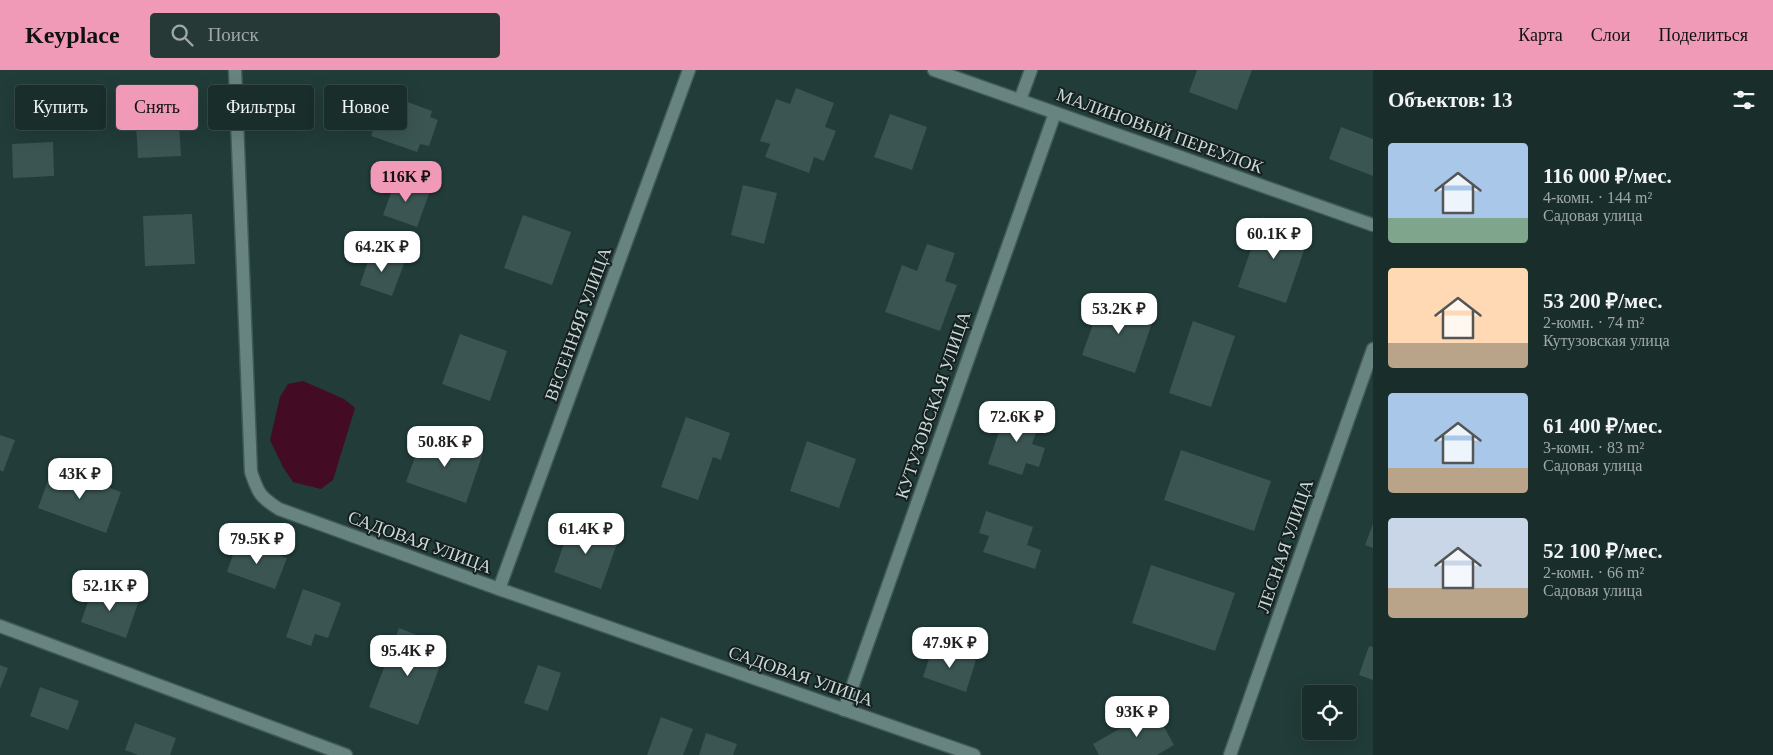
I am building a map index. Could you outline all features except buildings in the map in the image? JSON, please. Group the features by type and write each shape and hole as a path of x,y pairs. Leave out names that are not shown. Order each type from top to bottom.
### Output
{"street":[{"name":"САДОВАЯ УЛИЦА","path":"235,70 250,462 255,486 264,500 279,509 499,590 974,755"},
{"name":"ВЕСЕННЯЯ УЛИЦА","path":"499,590 689,70"},
{"name":"МАЛИНОВЫЙ ПЕРЕУЛОК","path":"934,70 1373,225"},
{"path":"1020,100 1031,70"},
{"name":"КУТУЗОВСКАЯ УЛИЦА","path":"844,710 1055,113"},
{"name":"ЛЕСНАЯ УЛИЦА","path":"1230,755 1373,350"},
{"path":"0,626 346,755"}],"shaded area":[{"path":"303,381 344,399 355,408 333,480 321,489 293,482 283,467 270,440 280,397 288,384"}]}
